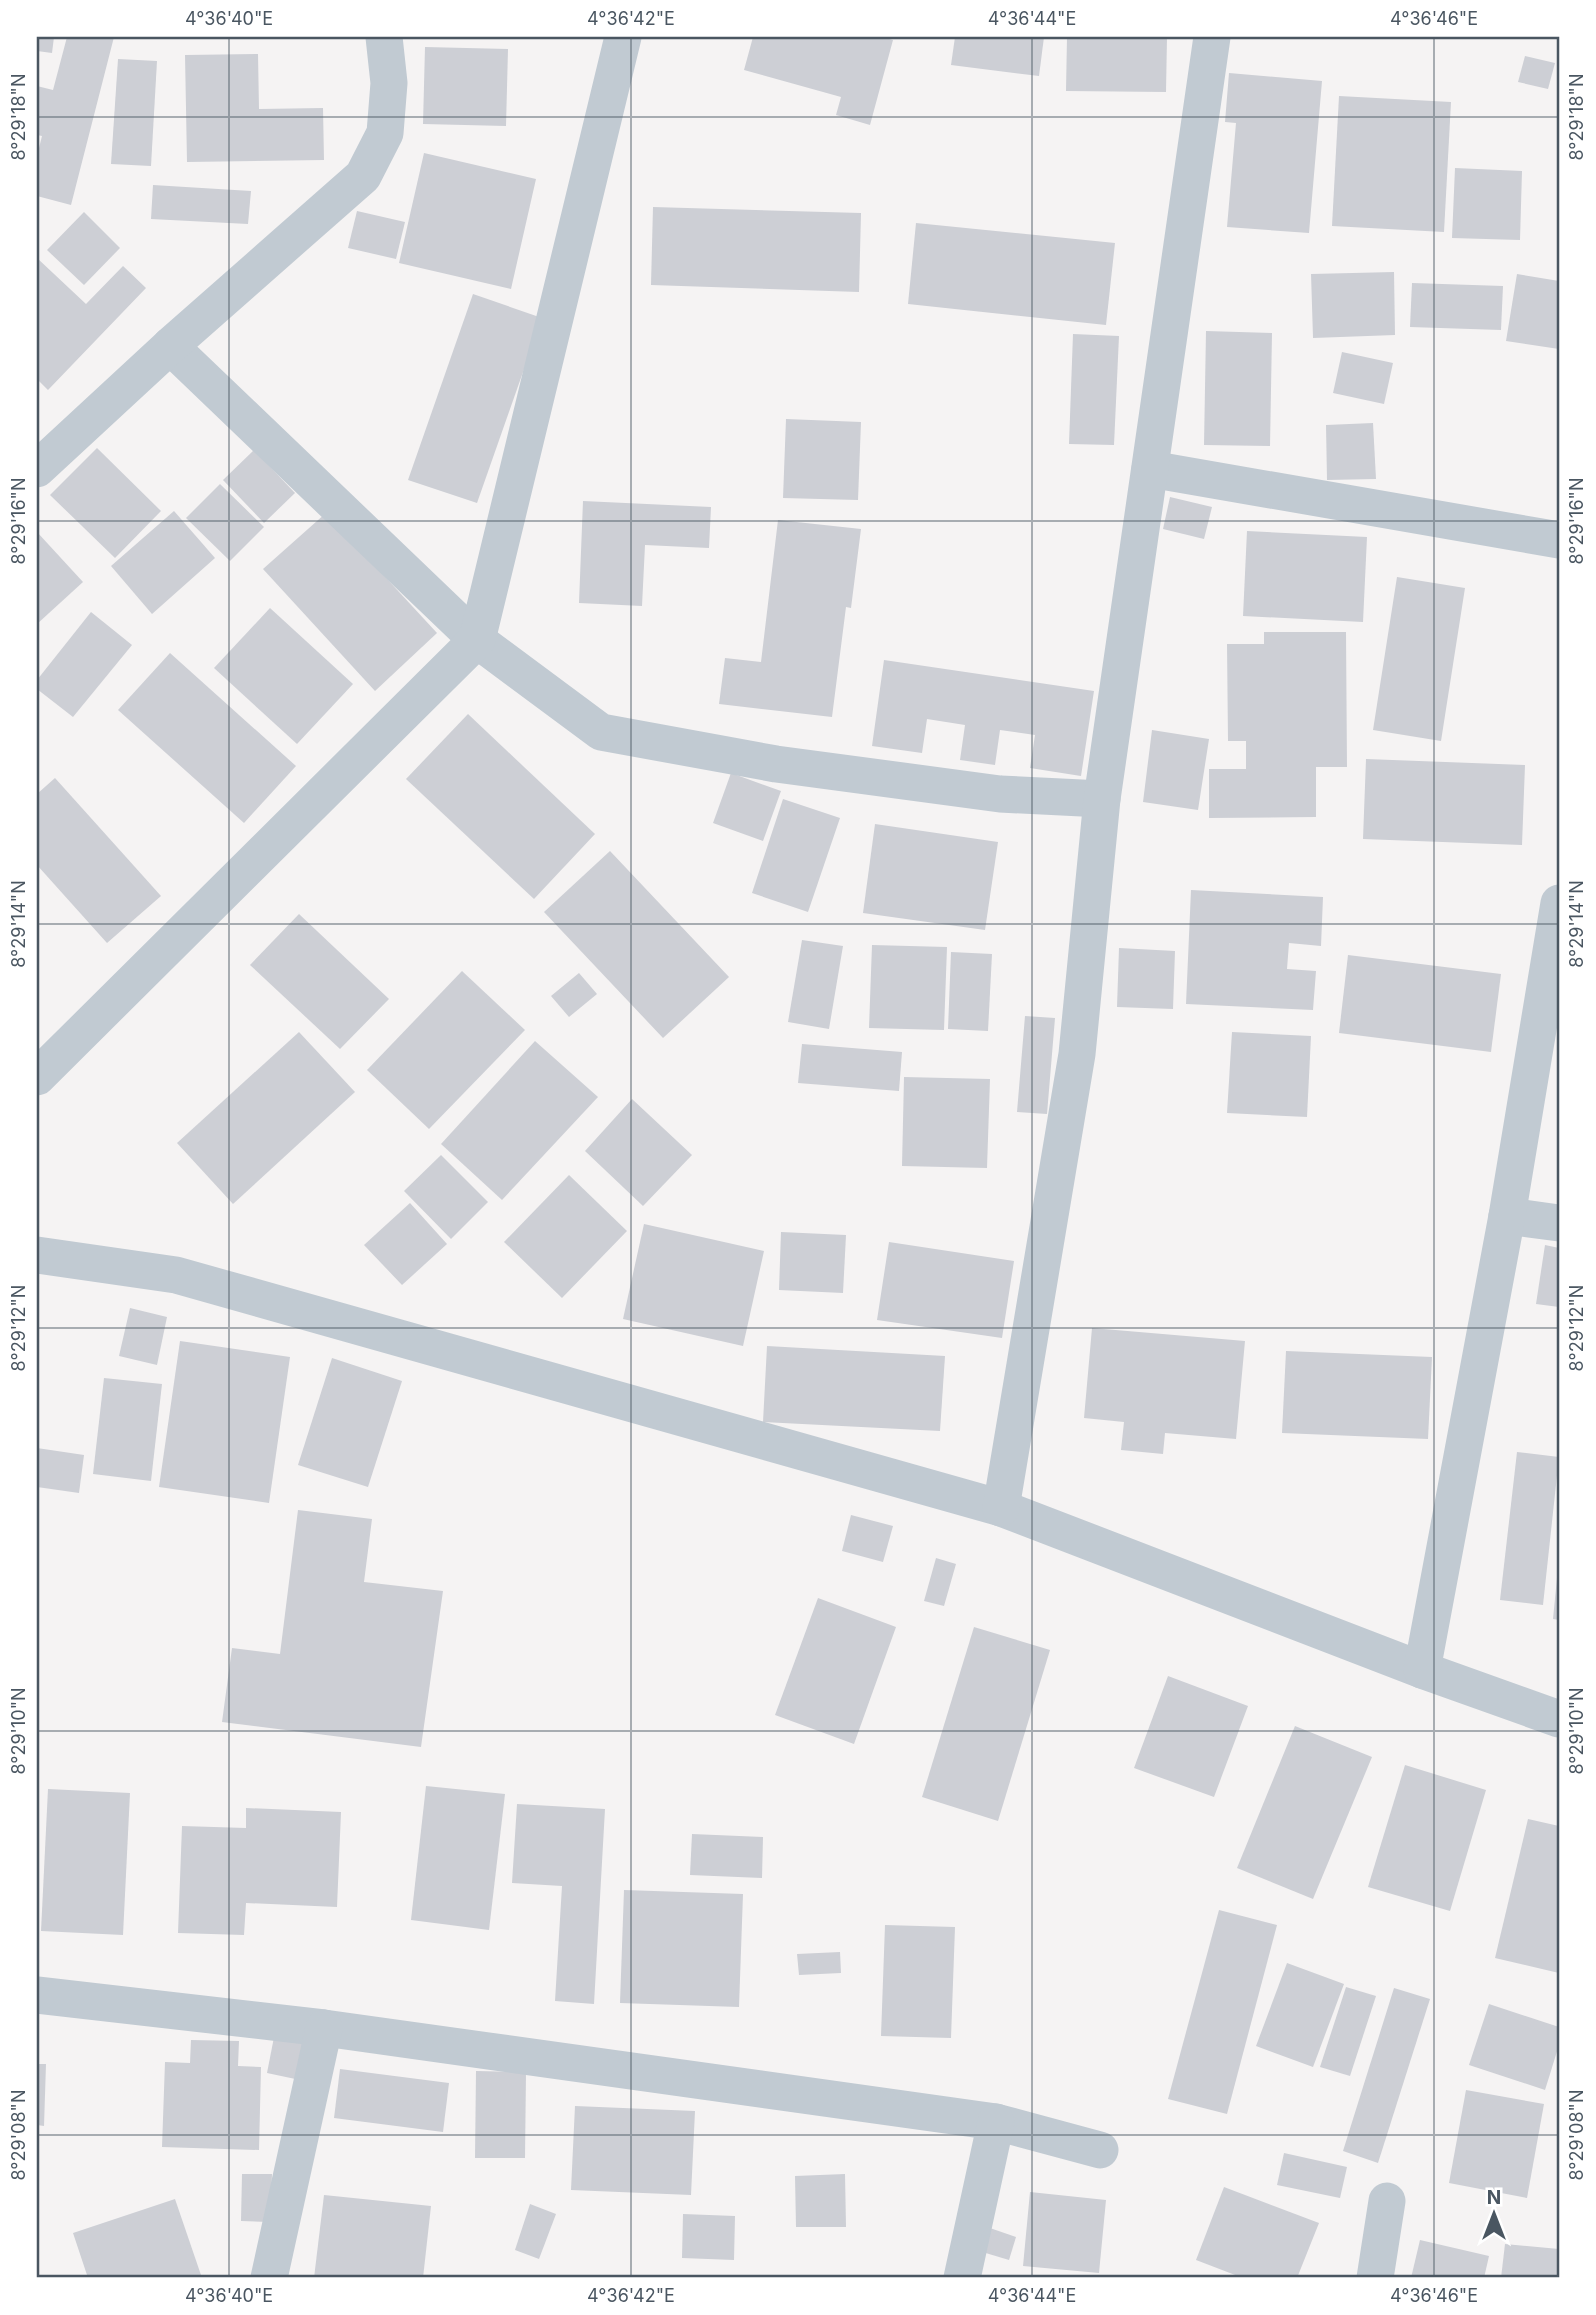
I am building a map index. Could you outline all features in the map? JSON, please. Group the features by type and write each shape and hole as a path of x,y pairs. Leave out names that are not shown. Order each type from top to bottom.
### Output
{"street":[{"path":"37,468 170,346 363,176 385,133 389,83 384,37"},
{"path":"37,1077 477,640 623,37"},
{"path":"1001,1508 1077,1054 1102,799 1212,37"},
{"path":"170,346 477,640 601,732 776,764 1000,794 1102,799"},
{"path":"1150,469 1559,540"},
{"path":"1422,1670 1507,1216 1559,903"},
{"path":"1507,1216 1559,1223"},
{"path":"37,1255 176,1275 1001,1508 1422,1670 1559,1719"},
{"path":"37,1995 324,2028 996,2122 1100,2150"},
{"path":"269,2278 324,2028"},
{"path":"962,2278 996,2122"},
{"path":"1375,2278 1387,2201"}],"building":[{"path":"37,37 54,37 52,53 37,51"},
{"path":"67,37 114,37 71,205 37,196 37,156 42,136 37,135 37,86 53,90"},
{"path":"753,37 882,37 893,40 870,125 836,115 841,97 744,70"},
{"path":"955,37 1044,37 1039,76 951,65"},
{"path":"1067,37 1167,37 1166,92 1066,91"},
{"path":"425,47 508,49 506,126 423,124"},
{"path":"258,54 259,109 323,108 324,160 187,162 185,55"},
{"path":"1525,56 1555,63 1548,89 1518,82"},
{"path":"118,59 157,61 151,166 111,164"},
{"path":"1229,73 1322,81 1309,233 1227,227 1236,123 1225,122"},
{"path":"1339,96 1451,102 1444,232 1332,226"},
{"path":"424,153 536,179 511,289 399,263"},
{"path":"1455,168 1522,171 1520,240 1452,238"},
{"path":"153,185 251,191 248,224 151,219"},
{"path":"653,207 861,213 859,292 651,285"},
{"path":"357,211 405,222 396,259 348,248"},
{"path":"84,212 120,248 84,285 47,250"},
{"path":"916,223 1115,243 1106,325 908,304"},
{"path":"37,258 86,304 123,266 146,288 48,390 37,379"},
{"path":"1394,272 1395,335 1313,338 1311,274"},
{"path":"1517,274 1559,281 1559,349 1506,341"},
{"path":"1412,283 1503,286 1501,330 1410,327"},
{"path":"473,294 542,318 477,503 408,480"},
{"path":"1206,331 1272,333 1270,446 1204,445"},
{"path":"1073,334 1119,336 1114,445 1069,444"},
{"path":"1342,352 1393,363 1384,404 1333,393"},
{"path":"786,419 861,422 858,500 783,498"},
{"path":"1373,423 1376,479 1327,480 1326,425"},
{"path":"97,448 161,511 115,558 50,495"},
{"path":"254,450 295,493 264,523 223,480"},
{"path":"220,484 264,527 230,561 186,518"},
{"path":"1170,497 1212,507 1204,539 1163,529"},
{"path":"583,501 711,507 709,548 645,545 642,606 579,603"},
{"path":"174,511 215,558 152,614 111,566"},
{"path":"326,513 437,633 375,691 263,569"},
{"path":"778,520 861,529 851,608 846,607 832,717 719,704 725,658 761,662"},
{"path":"1247,531 1367,537 1363,622 1243,616"},
{"path":"37,532 83,582 37,624"},
{"path":"1397,577 1465,588 1441,741 1373,730"},
{"path":"270,608 353,684 297,744 214,668"},
{"path":"91,612 132,645 73,717 37,689 37,680"},
{"path":"1264,632 1346,632 1347,767 1316,767 1316,817 1209,818 1209,769 1246,769 1246,741 1228,741 1227,644 1264,644"},
{"path":"170,653 296,766 244,823 118,710"},
{"path":"884,660 1094,691 1081,776 1030,768 1035,735 1000,730 995,765 960,760 965,725 927,719 922,753 872,746"},
{"path":"468,714 595,834 534,899 406,779"},
{"path":"1152,730 1209,739 1198,810 1143,802"},
{"path":"1366,759 1525,765 1522,845 1363,839"},
{"path":"731,773 781,791 763,841 713,823"},
{"path":"55,778 161,896 107,943 37,865 37,794"},
{"path":"783,799 840,818 808,912 752,893"},
{"path":"875,824 998,842 985,930 863,913"},
{"path":"610,851 729,977 663,1038 544,912"},
{"path":"1191,890 1323,897 1321,946 1289,943 1287,969 1316,971 1313,1010 1186,1004"},
{"path":"299,914 389,999 340,1049 250,965"},
{"path":"802,940 843,946 829,1029 788,1022"},
{"path":"872,945 947,947 944,1030 869,1028"},
{"path":"1119,948 1175,951 1173,1009 1117,1007"},
{"path":"951,952 992,954 988,1031 948,1029"},
{"path":"1348,955 1501,974 1491,1052 1339,1033"},
{"path":"462,971 525,1030 429,1129 367,1070"},
{"path":"579,973 597,994 569,1017 551,996"},
{"path":"1025,1016 1055,1018 1047,1114 1017,1112"},
{"path":"299,1032 355,1092 233,1204 177,1143"},
{"path":"1232,1032 1311,1036 1307,1117 1227,1113"},
{"path":"535,1041 598,1097 502,1200 441,1144"},
{"path":"802,1044 902,1052 899,1091 798,1083"},
{"path":"904,1077 990,1079 987,1168 902,1166"},
{"path":"632,1099 692,1155 643,1206 585,1151"},
{"path":"441,1155 488,1202 451,1239 404,1191"},
{"path":"569,1175 627,1231 562,1298 504,1242"},
{"path":"410,1203 447,1244 402,1285 364,1245"},
{"path":"644,1224 764,1251 743,1346 623,1319"},
{"path":"781,1232 846,1235 843,1293 779,1290"},
{"path":"889,1242 1014,1261 1002,1338 877,1320"},
{"path":"1545,1245 1559,1248 1559,1307 1536,1304"},
{"path":"130,1308 167,1317 157,1365 119,1356"},
{"path":"1092,1328 1245,1341 1236,1439 1165,1433 1163,1454 1121,1450 1124,1422 1084,1418"},
{"path":"180,1341 290,1357 269,1503 159,1487"},
{"path":"767,1346 945,1356 940,1431 763,1422"},
{"path":"1286,1351 1432,1357 1428,1439 1282,1433"},
{"path":"332,1358 402,1381 368,1487 298,1465"},
{"path":"104,1378 162,1384 151,1481 93,1474"},
{"path":"37,1448 84,1455 79,1493 37,1487"},
{"path":"1517,1452 1559,1457 1543,1605 1500,1600"},
{"path":"298,1510 372,1519 364,1582 443,1591 421,1747 222,1722 232,1648 280,1654"},
{"path":"851,1515 893,1526 883,1562 842,1551"},
{"path":"936,1558 956,1564 944,1606 924,1601"},
{"path":"1559,1578 1559,1620 1553,1619"},
{"path":"818,1598 896,1627 854,1744 775,1715"},
{"path":"974,1627 1050,1650 998,1821 922,1797"},
{"path":"1168,1676 1248,1706 1214,1797 1134,1768"},
{"path":"1295,1726 1372,1757 1313,1899 1237,1868"},
{"path":"1405,1765 1486,1790 1450,1911 1368,1887"},
{"path":"426,1786 505,1794 489,1930 411,1920"},
{"path":"48,1789 130,1793 123,1935 41,1931"},
{"path":"517,1804 605,1809 594,2004 555,2001 562,1886 512,1883"},
{"path":"246,1808 341,1812 337,1907 246,1903 244,1935 178,1933 182,1826 246,1828"},
{"path":"1528,1819 1559,1826 1559,1973 1495,1958"},
{"path":"692,1834 763,1837 762,1878 690,1875"},
{"path":"624,1890 743,1894 739,2007 620,2003"},
{"path":"1219,1910 1277,1925 1227,2114 1168,2099"},
{"path":"885,1925 955,1927 951,2038 881,2036"},
{"path":"840,1952 841,1973 799,1975 797,1954"},
{"path":"1287,1963 1344,1984 1313,2067 1256,2046"},
{"path":"1346,1987 1376,1996 1350,2076 1320,2067"},
{"path":"1394,1988 1430,1999 1378,2163 1343,2151"},
{"path":"1489,2004 1559,2027 1559,2045 1545,2090 1469,2065"},
{"path":"275,2032 309,2039 300,2080 267,2073"},
{"path":"191,2040 239,2041 238,2066 261,2067 259,2150 162,2147 165,2062 190,2063"},
{"path":"37,2064 46,2064 44,2126 37,2125"},
{"path":"340,2069 449,2083 443,2132 334,2118"},
{"path":"476,2071 526,2072 525,2158 475,2158"},
{"path":"1466,2090 1544,2104 1527,2198 1449,2183"},
{"path":"575,2106 695,2111 691,2195 571,2190"},
{"path":"1284,2153 1347,2167 1340,2198 1277,2185"},
{"path":"242,2174 272,2174 270,2222 241,2221"},
{"path":"845,2174 846,2227 796,2227 795,2176"},
{"path":"1224,2187 1319,2223 1297,2278 1243,2278 1196,2260"},
{"path":"1030,2192 1106,2200 1099,2273 1023,2266"},
{"path":"324,2195 431,2206 423,2278 314,2278"},
{"path":"175,2199 202,2278 88,2278 73,2233"},
{"path":"530,2204 556,2214 539,2259 515,2250"},
{"path":"683,2214 735,2216 734,2260 682,2258"},
{"path":"987,2227 1016,2237 1009,2260 979,2251"},
{"path":"1420,2240 1489,2256 1484,2278 1411,2278"},
{"path":"1505,2244 1559,2249 1559,2278 1501,2278"}]}
